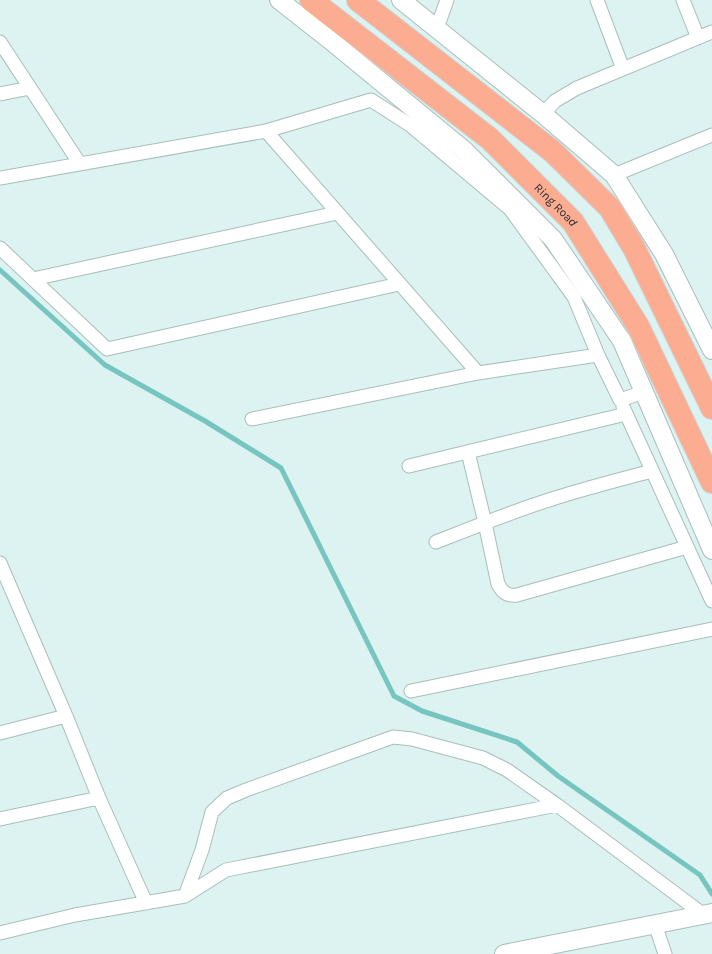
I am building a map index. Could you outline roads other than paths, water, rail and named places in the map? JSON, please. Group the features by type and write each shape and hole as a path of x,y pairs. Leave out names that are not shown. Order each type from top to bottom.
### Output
{"highway":[{"name":"Ring Road","path":"311,0 490,139 573,222 638,326 712,482"},
{"path":"358,0 552,151 610,208 634,248 712,408"}],"street":[{"path":"279,0 465,151 553,239 622,341 712,550"},
{"path":"401,0 543,114 614,176 664,254 711,350"},
{"path":"437,28 447,0"},
{"path":"597,0 623,69"},
{"path":"684,0 698,38"},
{"path":"543,114 555,100 577,88 712,32"},
{"path":"0,42 80,164"},
{"path":"0,94 30,88"},
{"path":"0,178 266,132 371,100 410,125 510,209 574,297 598,355 712,601"},
{"path":"266,132 478,373"},
{"path":"614,176 712,135"},
{"path":"33,279 337,213"},
{"path":"0,248 107,349 399,284"},
{"path":"252,420 478,373 598,355"},
{"path":"620,400 644,392"},
{"path":"409,466 626,414"},
{"path":"468,452 498,584 502,592 510,596 687,547"},
{"path":"436,542 515,511 557,497 652,471"},
{"path":"0,563 66,716 99,798 146,903"},
{"path":"411,691 712,629"},
{"path":"0,733 66,716"},
{"path":"185,896 202,850 212,812 227,798 393,737 412,739 483,758 507,770 708,914"},
{"path":"0,820 99,798"},
{"path":"0,933 75,915 185,896 226,870 557,805"},
{"path":"504,954 708,914"},
{"path":"655,924 664,954"}],"waterway":[{"path":"0,270 105,365 205,421 281,468 394,696 422,711 517,742 558,776 700,875 712,894"}]}
